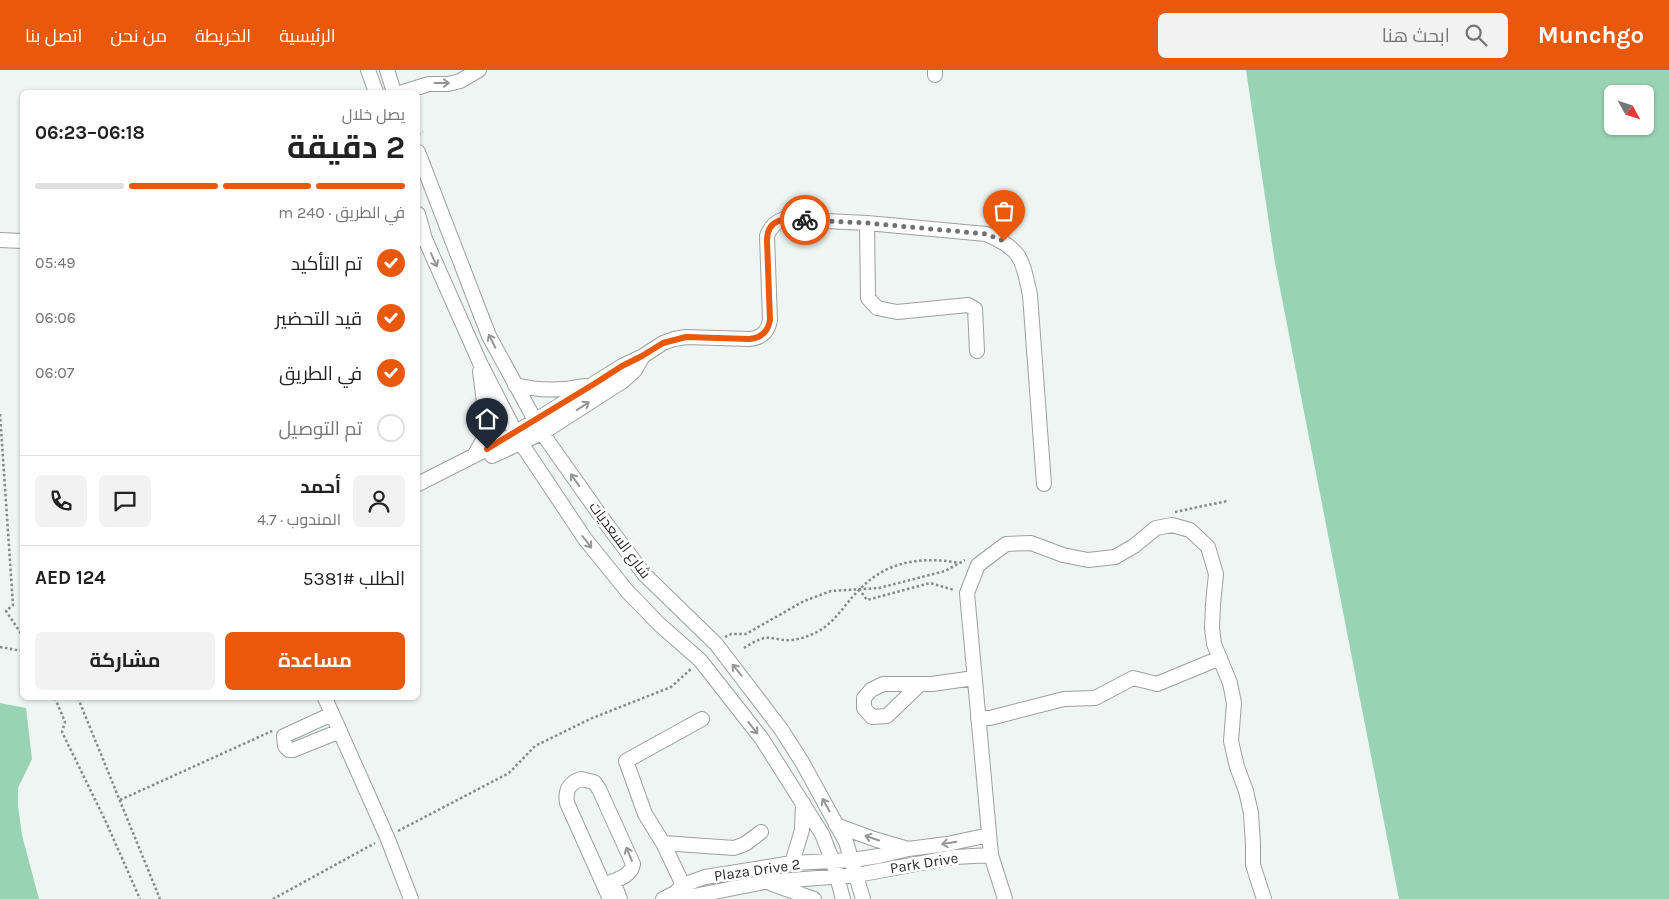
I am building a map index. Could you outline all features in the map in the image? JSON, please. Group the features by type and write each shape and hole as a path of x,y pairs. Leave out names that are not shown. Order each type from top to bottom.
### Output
{"street":[{"path":"370,70 379,76 388,74 393,90"},
{"path":"370,70 375,90"},
{"path":"410,90 429,84 448,84 460,81 480,70"},
{"name":"شارع السعديات","path":"420,157 489,336 538,426 644,574 716,644 781,729 802,762 846,842 863,899"},
{"path":"538,426 594,384 663,343 686,337 754,339 763,334 769,326 770,320 767,236 771,227 779,220 867,223 986,234 1004,241 1017,252 1025,271 1030,295 1044,484"},
{"path":"867,223 868,298 877,308 897,312 968,305 975,309 977,351"},
{"name":"شارع السعديات","path":"421,236 480,363 518,438 585,539 626,591 660,626 700,660 762,739 822,834 833,862 843,899"},
{"path":"0,240 20,241"},
{"path":"420,485 518,438 629,376 642,356"},
{"path":"474,456 483,440 486,419 480,363"},
{"path":"515,385 548,391 594,384"},
{"path":"420,485 474,456 518,438"},
{"path":"1005,899 991,855 988,834 967,593 978,565 1006,544 1031,543 1063,555 1088,560 1115,557 1134,546 1156,528 1172,526 1190,530 1208,547 1216,574 1212,628 1214,644 1232,690 1234,703 1231,741 1251,813 1254,844 1253,865 1264,899"},
{"path":"978,718 990,718 1064,699 1095,698 1133,678 1157,684 1220,658"},
{"path":"920,684 974,678"},
{"path":"326,700 387,837 411,899"},
{"path":"332,714 284,736 285,746 289,750 293,750 340,731"},
{"path":"674,892 663,843 645,814 626,761 702,720"},
{"path":"608,883 630,871 633,864 632,859 597,785 590,780 577,780 568,790 567,803 608,883 620,899"},
{"path":"792,863 802,830 803,802"},
{"path":"836,825 908,849"},
{"path":"663,843 734,848 745,844 762,832"},
{"name":"Park Drive","path":"833,862 947,844 988,834"},
{"name":"Park Drive","path":"837,877 955,857 991,855"},
{"name":"Plaza Drive 2","path":"674,892 705,877 792,863 833,862"},
{"name":"Plaza Drive 2","path":"674,892 688,897 764,882 837,877"},
{"path":"764,882 814,899"},
{"path":"608,883 610,899"}],"path":[{"path":"0,414 13,605 6,611 20,632"},
{"path":"744,648 761,638 794,639 803,638 817,632 833,621 859,589 888,568 922,559 941,559 960,563"},
{"path":"859,589 867,600 930,583 967,593"},
{"path":"0,647 20,651"},
{"path":"273,899 509,773 535,746 590,719 672,687 700,660"},
{"path":"55,700 65,722 62,732 106,822 140,899"},
{"path":"79,700 160,899"},
{"path":"120,800 274,730"}],"shaded area":[{"path":"1246,70 1669,70 1669,899 1399,899 1275,263"},
{"path":"0,703 26,708 32,759 18,788 18,806 22,835 39,899 0,899"}],"pier":[{"path":"0,480 9,607 0,607"}],"way so far":[{"path":"805,220 867,223 986,234 1004,241"}],"route":[{"path":"487,449 663,343 686,337 754,339 763,334 769,326 770,320 768,231 779,220 805,220"}]}
